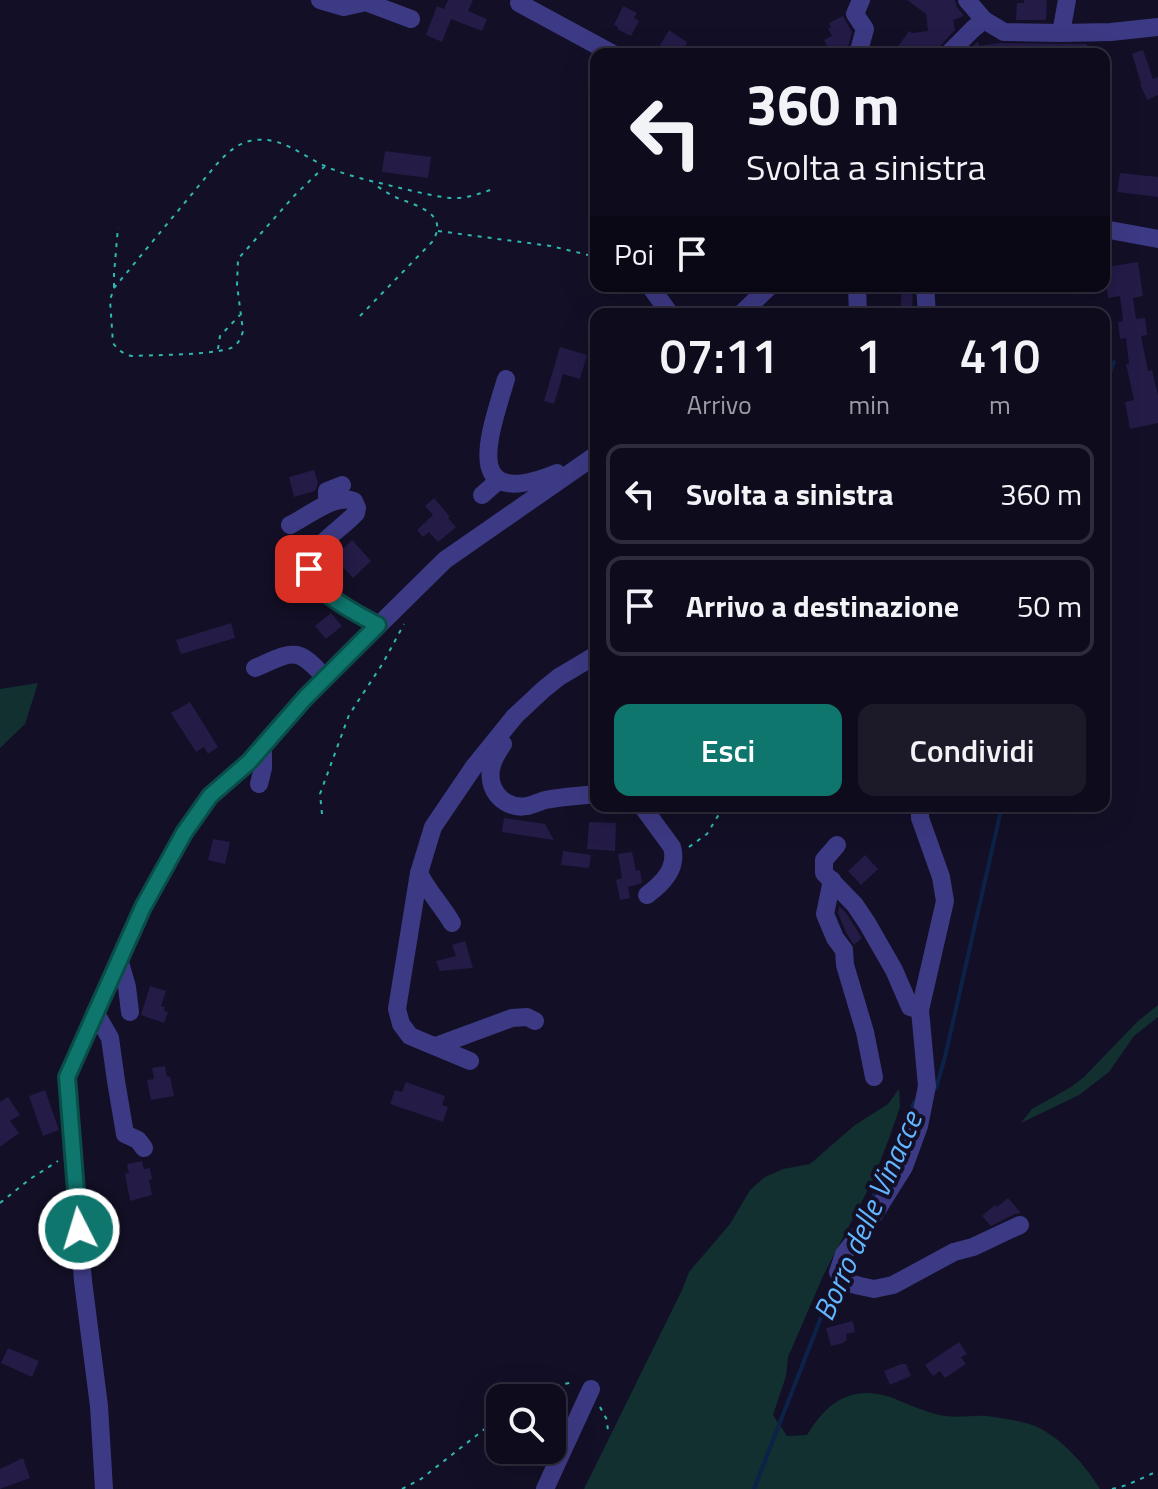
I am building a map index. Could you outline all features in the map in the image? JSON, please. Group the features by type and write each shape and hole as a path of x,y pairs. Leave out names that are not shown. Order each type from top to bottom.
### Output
{"street":[{"path":"320,0 344,7 366,2 411,19"},
{"path":"860,48 865,29 855,14 861,0"},
{"path":"967,0 984,20 1004,32 1111,32 1158,27"},
{"path":"1061,33 1067,0"},
{"path":"519,3 602,48"},
{"path":"954,48 984,20"},
{"path":"1110,231 1157,244"},
{"path":"747,308 764,292"},
{"path":"506,379 488,452 489,469 495,478 512,484 531,482 590,458"},
{"path":"104,1489 99,1406 83,1281 67,1077 143,907 184,833 210,796 249,762 325,678 445,560 590,459"},
{"path":"482,495 499,480"},
{"path":"332,502 327,497 327,491 342,485"},
{"path":"290,525 332,502 347,498 356,503 356,513 322,544 308,562 310,575 342,604 378,625"},
{"path":"255,668 294,653 309,660 325,678"},
{"path":"470,1061 410,1036 401,1024 397,1009 419,873 433,827 466,778 515,716 559,677 590,659"},
{"path":"559,677 497,753 491,766 493,789 501,799 516,807 590,795"},
{"path":"259,784 263,746"},
{"path":"646,812 674,853 669,872 647,895"},
{"path":"920,812 941,877 945,901 920,1010 927,1086 919,1126 904,1167 870,1221 844,1254 838,1272 845,1282 860,1286 874,1289 893,1285 954,1252 973,1247 1020,1225"},
{"path":"837,845 824,860 824,873 855,905 894,970 910,1007 920,1010"},
{"path":"419,873 452,923"},
{"path":"832,880 825,914 844,950 845,965 865,1032 874,1077"},
{"path":"119,959 130,1012"},
{"path":"95,1012 110,1038 125,1134 138,1140 144,1148"},
{"path":"436,1046 512,1018 527,1017 535,1021"},
{"path":"545,1489 591,1389"}],"path":[{"path":"114,288 216,165 231,150 257,139 275,141 325,166 368,180 451,198 472,197 493,189"},
{"path":"118,227 114,288 110,300 113,343 132,356 227,349 237,343 243,331 237,285 238,259 325,166"},
{"path":"360,316 432,242 437,231 435,218 427,210 392,195 368,180"},
{"path":"437,231 551,246 590,255"},
{"path":"218,350 220,336 241,314"},
{"path":"322,814 320,794 349,715 404,624 411,608 412,592"},
{"path":"674,853 696,844 707,834 720,812"},
{"path":"0,1203 72,1151"},
{"path":"566,1384 571,1382 591,1389 607,1420 608,1432"},
{"path":"402,1489 421,1479 486,1428"},
{"path":"1112,1489 1158,1471"}],"green space":[{"path":"38,683 25,724 0,748 0,689"},
{"path":"1158,1005 1158,1017 1134,1036 1109,1072 1079,1095 1021,1123 1032,1109 1084,1077 1138,1021"},
{"path":"899,1089 900,1107 890,1136 872,1182 824,1274 788,1357 786,1376 773,1415 787,1436 807,1435 824,1413 842,1398 865,1393 893,1398 945,1416 987,1416 1018,1421 1045,1431 1063,1445 1088,1471 1100,1489 584,1489 689,1272 730,1224 750,1190 765,1177 783,1169 810,1164 855,1125 888,1104"}],"building":[{"path":"448,0 473,0 468,11 487,19 482,31 451,19 442,42 426,35 437,6 444,9"},
{"path":"907,0 955,0 964,16 953,20 955,30 939,48 897,48 909,31 928,31 926,14"},
{"path":"1024,0 1047,0 1046,20 1016,20 1017,3 1024,3"},
{"path":"623,6 637,13 634,18 639,21 631,36 614,25"},
{"path":"843,16 852,32 848,48 823,48 827,46 824,40 832,36 829,23"},
{"path":"669,30 687,42 684,48 658,48"},
{"path":"978,41 979,46 999,43 1087,44 1087,48 971,48"},
{"path":"1143,50 1153,79 1158,77 1158,95 1147,100 1132,54"},
{"path":"385,151 431,157 428,178 382,172"},
{"path":"1120,173 1158,177 1158,197 1117,192"},
{"path":"1138,262 1143,296 1133,298 1136,319 1145,318 1147,335 1141,336 1148,371 1152,370 1158,395 1158,423 1130,429 1125,402 1134,400 1126,364 1129,364 1126,338 1120,339 1118,322 1123,321 1120,296 1108,298 1110,267"},
{"path":"902,292 913,292 912,308 900,308"},
{"path":"560,347 587,355 580,379 563,374 554,404 544,401"},
{"path":"314,470 318,483 315,491 294,497 289,477"},
{"path":"434,498 456,527 438,542 429,532 423,537 417,530 433,515 425,506"},
{"path":"352,540 371,561 353,578 334,557"},
{"path":"331,613 342,626 326,639 315,626"},
{"path":"231,623 235,638 181,654 176,640"},
{"path":"190,702 218,747 208,754 204,747 196,752 171,713"},
{"path":"504,818 545,824 554,840 502,832"},
{"path":"589,822 616,823 615,851 587,849"},
{"path":"213,839 230,842 225,864 208,860"},
{"path":"563,851 591,855 589,868 561,865"},
{"path":"632,852 642,883 628,887 630,898 620,900 616,880 622,878 618,854"},
{"path":"865,855 878,869 861,885 848,871"},
{"path":"839,906 862,938 854,945 838,913"},
{"path":"465,941 473,968 440,971 436,961 456,956 452,945"},
{"path":"150,986 166,991 161,1006 168,1012 164,1023 141,1015"},
{"path":"165,1066 174,1096 151,1100 147,1080 154,1079 152,1068"},
{"path":"406,1082 445,1096 442,1105 448,1107 443,1122 390,1104 395,1090 402,1092"},
{"path":"45,1090 59,1130 43,1136 29,1096"},
{"path":"8,1097 20,1115 10,1121 19,1133 0,1147 0,1102"},
{"path":"142,1161 144,1169 150,1168 152,1195 130,1201 125,1174 129,1173 127,1164"},
{"path":"1008,1198 1021,1213 991,1226 982,1216"},
{"path":"853,1321 855,1332 846,1334 847,1340 843,1343 831,1346 826,1328"},
{"path":"959,1342 967,1354 961,1357 966,1364 945,1378 940,1371 933,1376 925,1365"},
{"path":"8,1348 39,1361 32,1377 1,1363"},
{"path":"906,1364 911,1376 890,1385 884,1371"},
{"path":"23,1458 30,1478 0,1489 0,1469"}],"waterway":[{"name":"Borro delle Vinacce","path":"1110,372 1114,362"},
{"name":"Borro delle Vinacce","path":"934,1089 945,1057 1001,812"},
{"name":"Borro delle Vinacce","path":"861,1219 889,1167 916,1101"},
{"name":"Borro delle Vinacce","path":"754,1489 836,1279"}],"route":[{"path":"79,1229 67,1077 143,907 184,833 210,796 249,762 305,698 378,625 328,593 316,583 309,569"}]}
